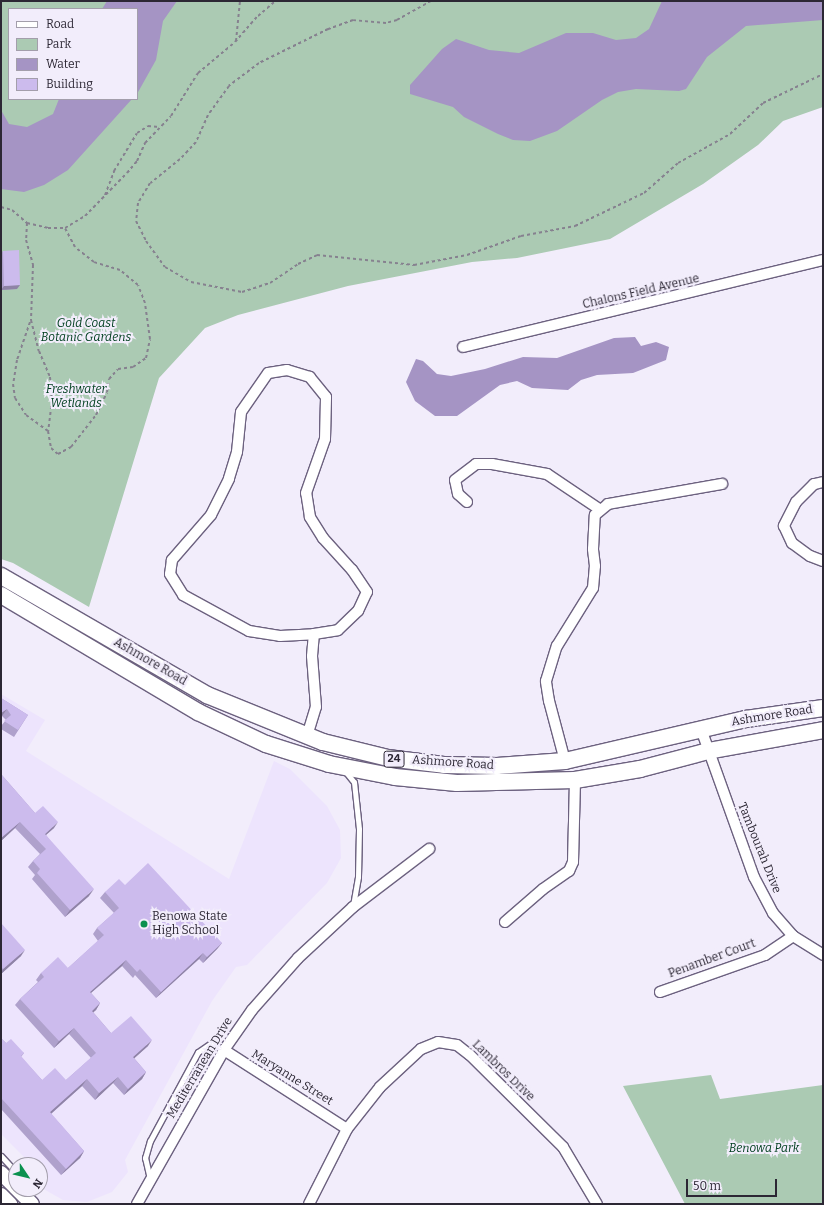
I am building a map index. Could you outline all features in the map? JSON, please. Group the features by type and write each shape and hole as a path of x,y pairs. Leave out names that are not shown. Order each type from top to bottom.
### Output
{"main road":[{"name":"Ashmore Road","path":"1,576 207,695 307,736 388,758 444,765 497,766 565,761 768,715 823,708"},
{"name":"Ashmore Road","path":"1,595 198,712 266,744 342,767 395,777 457,783 575,780 640,769 708,751 823,730"},
{"path":"1,1195 10,1204"}],"street":[{"name":"Chalons Field Avenue","path":"464,347 823,260"},
{"path":"287,370 310,377 326,397 325,439 306,493 310,517 323,538 352,570 367,592 358,611 338,630 314,634 280,636 249,631 182,595 170,574 172,560 211,515 229,479 237,452 241,412 268,373 287,370"},
{"path":"467,502 458,494 455,480 476,464 492,464 547,474 599,509"},
{"path":"823,482 814,484 796,502 784,526 792,543 810,556 823,561"},
{"path":"565,761 549,701 546,681 564,633 593,588 595,515 599,509 608,504 626,499 722,484"},
{"path":"307,736 316,707 312,656 314,634"},
{"name":"Tambourah Drive","path":"701,729 754,877 773,913 793,936 823,955"},
{"path":"505,922 543,889 569,871 573,862 575,780"},
{"name":"Mediterranean Drive","path":"137,1204 224,1050 252,1010 298,958 353,907 429,849"},
{"name":"Penamber Court","path":"660,992 765,955 793,936"},
{"name":"Lambros Drive","path":"309,1204 347,1129 380,1087 421,1049 438,1042 457,1045 470,1055 563,1147 588,1186 597,1204"},
{"name":"Maryanne Street","path":"224,1050 347,1129"}],"lane":[{"path":"342,767 354,782 359,828 358,877 353,907"},
{"path":"150,1180 145,1158 150,1141 198,1052 210,1044 224,1050"},
{"path":"1,1156 8,1163"}],"path":[{"path":"235,42 239,30 240,1"},
{"path":"1,207 12,210 27,223 48,228 65,228 85,216 137,162 145,143 171,116 198,73 235,42 258,16 275,1"},
{"path":"431,1 397,20 386,23 353,20 328,29 246,71 229,86 208,115 196,142 180,159 150,184 138,203 136,221 146,241 165,267 191,282 242,292 270,283 298,264 317,255 414,265 467,255 521,236 575,226 644,193 678,163 730,134 763,102 823,74"},
{"path":"105,196 114,171 137,133 148,126 159,127"},
{"path":"27,223 26,240 33,265 31,320 39,351 50,377 52,400 48,431 51,448 58,454 71,447 96,415 107,392 109,379 118,369 133,367 146,358 150,339 145,303 138,285 120,270 94,262 74,247 65,228"},
{"path":"31,320 17,360 14,384 15,398 26,415 48,431"}],"shaded area":[{"name":"Benowa State High School","path":"1,694 45,720 26,751 229,879 274,761 290,769 327,806 340,830 341,858 327,883 247,965 236,967 212,1001 125,1160 128,1172 112,1192 87,1202 63,1200 48,1192 48,1157 24,1157 1,1134"}],"green space":[{"path":"1,1 823,1 823,107 783,121 758,145 703,184 610,239 517,258 472,262 348,286 238,315 205,328 159,378 89,607 13,563 1,559"},
{"name":"Benowa Park","path":"711,1075 720,1099 823,1085 823,1204 685,1204 623,1086"}],"water":[{"path":"107,1 177,1 163,21 156,60 138,92 138,8 103,8"},
{"path":"662,1 823,1 823,20 746,26 707,57 686,89 679,91 636,89 618,92 602,100 557,131 530,141 513,140 464,117 453,107 410,94 410,85 442,49 456,39 489,50 519,53 566,33 593,33 616,40 636,38 649,29"},
{"path":"59,100 131,100 68,170 44,185 24,192 1,189 1,110 9,124 27,127 53,114"},
{"path":"635,337 641,346 656,342 669,347 666,360 633,373 597,375 581,380 568,390 532,388 517,381 500,385 457,416 435,416 415,401 406,382 416,359 423,361 437,374 451,376 485,369 523,357 557,358 614,338"}],"building":[{"path":"19,250 20,285 4,286 3,251"},
{"path":"1,698 28,715 18,730 4,721 11,715 7,709 1,713"},
{"path":"1,774 35,813 43,806 58,822 45,834 94,889 70,910 37,873 40,869 33,861 46,849 20,822 1,838"},
{"path":"148,863 222,943 207,957 203,953 161,992 140,969 137,972 126,960 90,992 100,1003 92,1011 111,1033 131,1016 152,1040 133,1057 146,1072 128,1089 118,1077 99,1093 87,1079 50,1112 84,1151 66,1169 1,1098 1,1038 6,1043 11,1039 24,1053 21,1056 42,1080 55,1068 66,1080 96,1053 74,1028 59,1041 20,999 44,977 41,973 58,957 68,968 104,935 97,928 119,908 105,892 119,879 125,885"},
{"path":"1,923 25,950 3,969 1,967"}],"place":[{"name":"Benowa State High School","path":"144,924"}],"park label":[{"name":"Gold Coast Botanic Gardens","path":"86,331"},
{"name":"Freshwater Wetlands","path":"76,397"}]}
